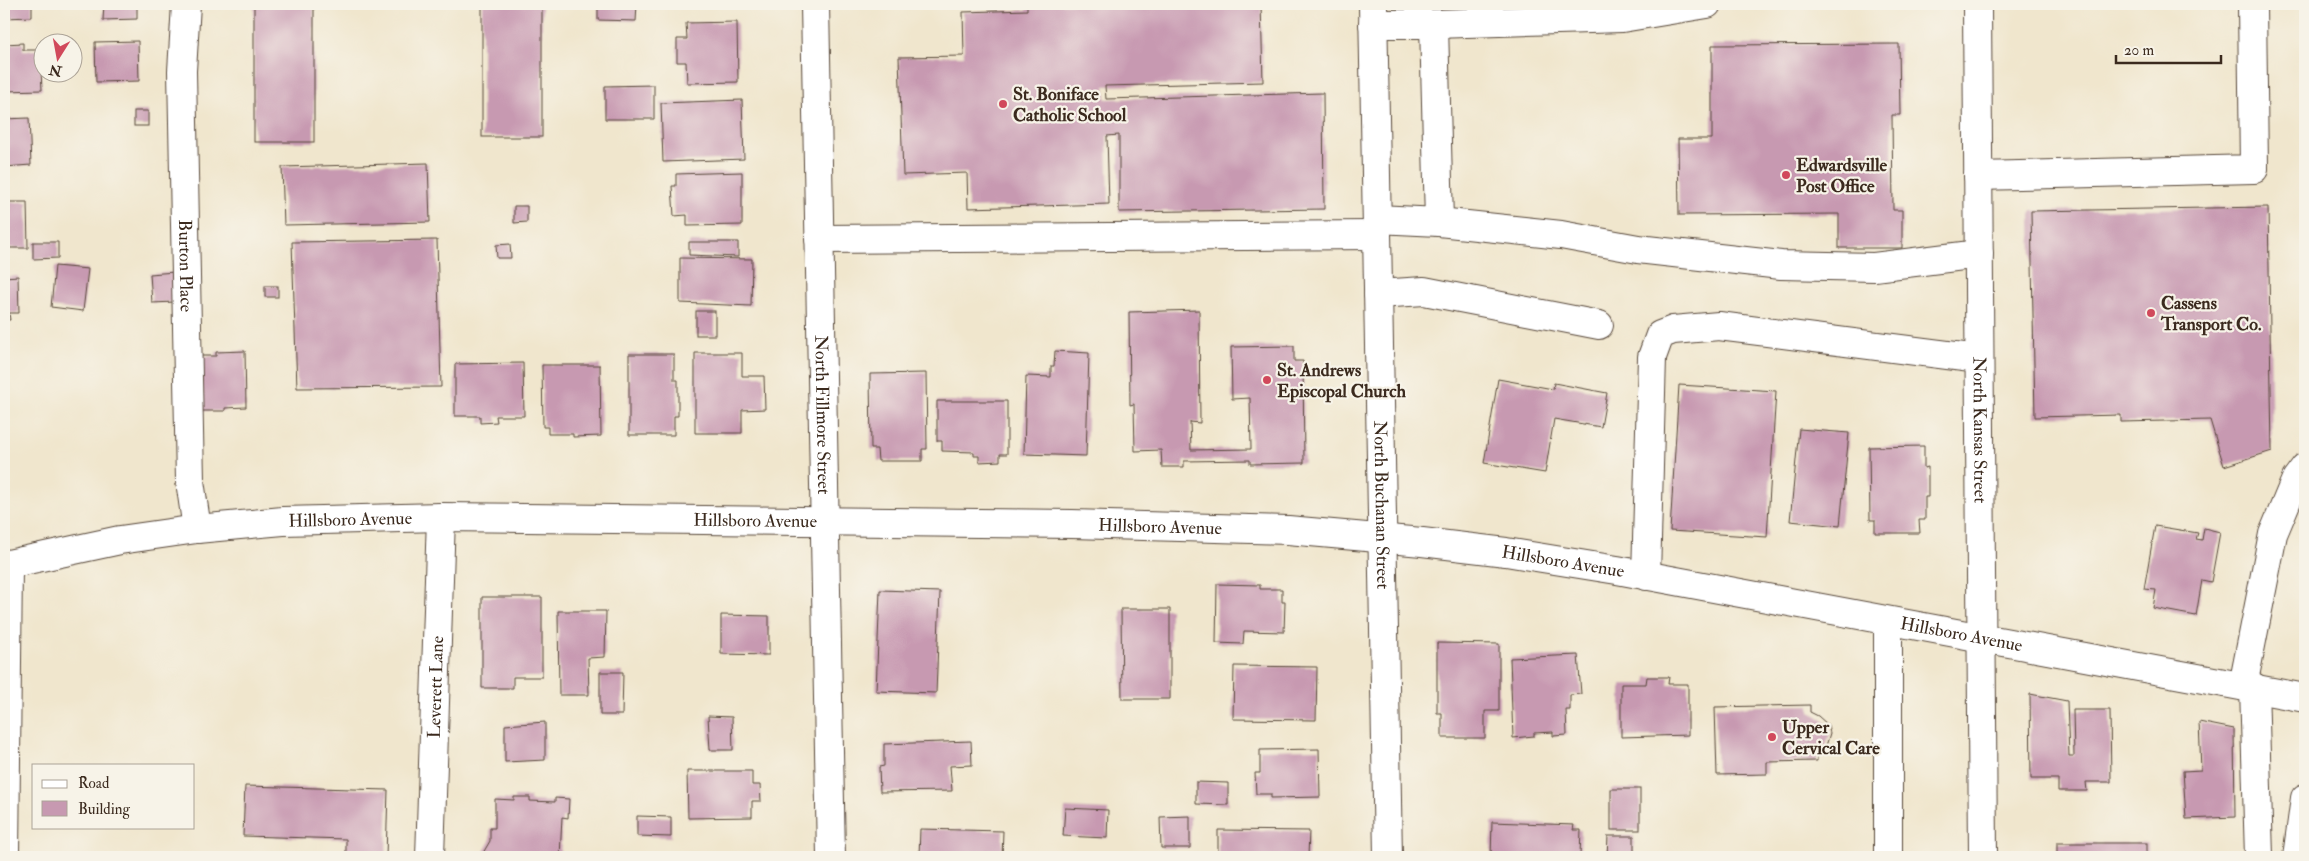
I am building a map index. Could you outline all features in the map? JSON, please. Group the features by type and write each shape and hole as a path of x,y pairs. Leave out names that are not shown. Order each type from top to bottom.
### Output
{"street":[{"name":"Burton Place","path":"186,4 182,71 190,471 198,529"},
{"name":"North Fillmore Street","path":"815,4 831,857"},
{"path":"1373,14 1434,24 1622,18 1707,4"},
{"name":"North Kansas Street","path":"1978,4 1983,857"},
{"path":"1978,176 2254,169 2252,4"},
{"name":"North Buchanan Street","path":"1373,14 1388,857"},
{"path":"1434,24 1439,222"},
{"path":"819,238 1377,227 1439,222 1561,235 1638,249 1782,265 1874,267 1979,254"},
{"path":"1378,294 1424,291 1599,325"},
{"path":"1646,576 1652,357 1660,336 1673,330 1719,326 1979,360"},
{"path":"2259,857 2249,687 2273,534 2296,479 2305,467"},
{"name":"Hillsboro Avenue","path":"6,564 120,540 198,529 283,521 440,517 824,521 1259,529 1382,537 1506,552 1646,576 2305,698"},
{"name":"Leverett Lane","path":"430,857 440,517"},
{"path":"5,857 6,564"},
{"path":"1888,621 1888,857"},
{"path":"2296,857 2305,798"}],"building":[{"path":"4,4 32,4 32,17 4,18"},
{"path":"104,4 137,4 137,19 103,20"},
{"path":"482,4 542,4 542,137 482,137"},
{"path":"598,4 637,4 636,21 598,20"},
{"name":"St. Boniface Catholic School","path":"1027,4 1261,4 1263,82 1105,86 1106,99 1323,93 1324,209 1119,212 1119,135 1107,136 1109,204 968,208 967,173 903,175 899,57 964,56 963,12 1027,10"},
{"path":"254,5 314,5 314,142 254,142"},
{"path":"737,22 738,82 687,83 686,62 677,62 677,39 687,39 686,23"},
{"path":"138,41 139,81 96,82 95,42"},
{"path":"23,43 23,50 32,50 32,82 42,82 42,90 4,91 4,44"},
{"name":"Edwardsville Post Office","path":"1899,44 1900,115 1892,115 1893,210 1902,210 1902,248 1839,248 1839,214 1679,215 1678,139 1712,139 1712,45"},
{"path":"654,85 654,119 605,119 605,86"},
{"path":"742,100 744,159 663,162 661,103"},
{"path":"134,111 148,111 148,126 134,126"},
{"path":"29,118 31,165 4,167 4,119"},
{"path":"428,163 430,222 284,225 282,167"},
{"path":"742,172 742,225 687,226 687,215 674,216 672,186 676,186 676,174"},
{"path":"4,202 27,202 28,248 4,248"},
{"path":"514,206 527,206 527,222 514,223"},
{"name":"Cassens Transport Co.","path":"2268,207 2272,451 2224,466 2210,420 2121,422 2121,415 2035,417 2031,211"},
{"path":"437,240 441,387 297,388 292,242"},
{"path":"33,242 58,242 58,258 33,259"},
{"path":"689,242 738,242 738,257 689,255"},
{"path":"510,244 511,258 497,258 496,245"},
{"path":"680,258 752,259 751,306 680,303"},
{"path":"55,266 88,269 83,311 51,307"},
{"path":"174,272 175,302 152,303 150,274"},
{"path":"18,276 19,313 9,313 10,320 4,320 4,277"},
{"path":"265,286 278,286 278,297 265,297"},
{"name":"St. Andrews Episcopal Church","path":"1199,310 1200,423 1190,422 1191,450 1251,449 1250,398 1232,399 1231,347 1294,346 1294,361 1303,361 1304,463 1250,464 1250,460 1184,461 1184,467 1162,467 1161,450 1135,451 1134,404 1130,405 1129,312"},
{"path":"696,311 715,311 715,335 696,335"},
{"path":"245,351 246,407 225,408 225,411 196,411 195,356 216,356 216,352"},
{"path":"1055,351 1089,353 1086,456 1024,454 1026,376 1051,377 1051,366 1054,366"},
{"path":"695,353 742,353 742,376 764,376 765,409 742,410 742,433 695,433"},
{"path":"629,354 674,354 674,380 678,380 678,416 674,416 674,435 629,435"},
{"path":"523,363 524,416 496,416 497,422 480,423 480,416 455,416 455,364"},
{"path":"542,365 600,365 601,436 573,437 573,434 548,434 548,427 543,427"},
{"path":"926,373 927,449 922,449 922,461 878,461 877,449 871,449 870,374"},
{"path":"1498,379 1553,389 1554,383 1607,393 1601,427 1554,419 1545,473 1484,463"},
{"path":"1679,385 1776,391 1767,537 1670,531"},
{"path":"937,401 1007,401 1007,454 1000,454 1000,461 979,462 979,456 974,456 974,452 942,451 942,441 937,441"},
{"path":"1799,429 1849,433 1840,526 1790,521"},
{"path":"1924,446 1924,468 1928,467 1928,497 1925,497 1925,520 1919,520 1920,533 1875,533 1875,520 1870,520 1869,447"},
{"path":"2155,526 2198,533 2196,539 2202,540 2204,528 2220,532 2211,582 2202,580 2196,616 2153,608 2156,590 2144,589"},
{"path":"1217,584 1260,585 1260,589 1282,589 1282,602 1285,602 1284,632 1244,631 1243,644 1216,643"},
{"path":"880,590 940,592 936,693 876,691"},
{"path":"482,597 542,597 542,677 513,677 513,688 482,688"},
{"path":"1121,609 1170,609 1170,699 1122,699"},
{"path":"558,611 606,611 605,657 588,658 589,695 559,695"},
{"path":"721,615 769,616 769,655 721,654"},
{"path":"1437,643 1499,644 1499,711 1485,711 1485,738 1442,738 1442,713 1437,713"},
{"path":"1578,655 1581,694 1570,695 1570,710 1566,710 1567,735 1553,736 1553,732 1534,733 1534,736 1513,738 1510,658"},
{"path":"1234,666 1317,667 1316,720 1233,719"},
{"path":"600,672 623,672 622,715 600,715"},
{"path":"1647,677 1669,677 1668,684 1688,684 1688,735 1621,737 1621,684 1646,684"},
{"path":"2030,694 2067,701 2069,756 2074,756 2073,710 2110,710 2111,782 2086,782 2087,791 2058,791 2058,779 2031,779"},
{"name":"Upper Cervical Care","path":"1810,705 1810,712 1828,725 1830,733 1826,746 1817,753 1817,761 1767,762 1767,774 1717,775 1715,707"},
{"path":"708,716 732,717 733,750 710,750"},
{"path":"545,722 545,760 505,762 505,725"},
{"path":"2199,722 2234,729 2235,817 2186,819 2183,771 2201,770"},
{"path":"971,741 972,765 950,766 952,791 880,792 879,767 884,766 884,744"},
{"path":"1319,749 1320,797 1271,798 1271,794 1256,794 1255,773 1260,773 1260,750"},
{"path":"687,771 752,771 752,785 760,785 761,801 752,801 752,817 688,818"},
{"path":"1196,782 1228,783 1228,805 1196,804"},
{"path":"245,786 388,790 386,857 346,857 346,839 243,836"},
{"path":"1611,789 1640,789 1640,830 1611,830"},
{"path":"514,797 530,797 530,801 555,802 555,798 569,799 568,818 562,817 560,857 482,857 490,841 490,828 495,828 495,799 514,800"},
{"path":"1065,808 1108,810 1107,838 1063,836"},
{"path":"637,816 671,817 671,837 637,836"},
{"path":"1190,816 1190,848 1161,848 1160,817"},
{"path":"1492,822 1574,825 1573,830 1581,830 1580,855 1572,855 1571,857 1491,857"},
{"path":"920,829 1003,831 1002,857 919,857"},
{"path":"1218,830 1309,831 1308,857 1218,857"},
{"path":"1608,836 1634,836 1634,857 1607,857"},
{"path":"2057,843 2147,843 2147,857 2057,857"}],"place":[{"name":"St. Boniface Catholic School","path":"1003,104"},
{"name":"Edwardsville Post Office","path":"1786,175"},
{"name":"Cassens Transport Co.","path":"2151,313"},
{"name":"St. Andrews Episcopal Church","path":"1267,380"},
{"name":"Upper Cervical Care","path":"1772,737"}]}
